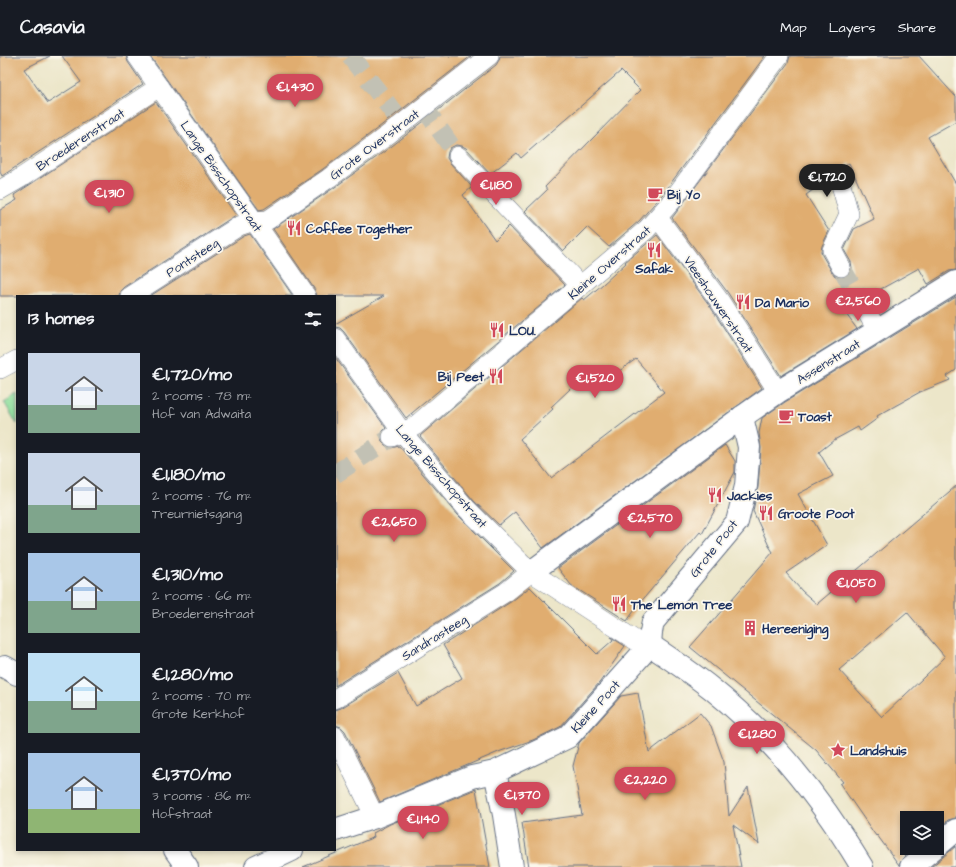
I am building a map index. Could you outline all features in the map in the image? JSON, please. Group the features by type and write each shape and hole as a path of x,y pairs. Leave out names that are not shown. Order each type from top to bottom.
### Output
{"street":[{"name":"Lange Bisschopstraat","path":"137,56 305,295"},
{"name":"Grote Overstraat","path":"254,221 268,220 329,178 398,119 489,56"},
{"name":"Kleine Overstraat","path":"397,434 415,426 647,229 658,218 718,139 777,57"},
{"name":"Broederenstraat","path":"0,190 20,180 159,87"},
{"path":"458,156 581,286"},
{"path":"841,185 849,214 832,250 841,267"},
{"name":"Vleeshouwerstraat","path":"658,218 718,300 778,392"},
{"name":"Pontsteeg","path":"132,295 239,226 254,221"},
{"name":"Assenstraat","path":"531,572 778,392 956,282"},
{"path":"860,300 877,330"},
{"name":"Lange Bisschopstraat","path":"336,340 397,434 466,508 531,572 638,642 650,645"},
{"name":"Grote Poot","path":"650,645 653,622 736,522 746,486 749,447 742,417"},
{"name":"Sandrasteeg","path":"336,697 506,592 531,572"},
{"path":"650,645 711,688 736,709 759,732 794,770 824,808 862,867"},
{"name":"Kleine Poot","path":"336,830 375,817 472,777 495,772 568,737 650,645"},
{"path":"336,738 375,817"},
{"path":"495,772 504,815 512,867"},
{"path":"944,840 956,830"},
{"path":"177,851 187,867"},
{"path":"256,867 290,851"},
{"path":"911,867 926,855"}],"green space":[{"path":"16,395 16,422 4,402"}],"building":[{"path":"0,56 50,56 24,69 48,103 81,82 62,56 126,56 128,62 143,84 2,176 0,172"},
{"path":"150,56 471,56 323,169 264,209 259,210"},
{"path":"500,56 765,56 662,195 639,221 609,247 587,227 563,251 525,211 547,190 545,187 640,90 621,71 521,158 517,153 490,174 466,148 456,145 450,148 447,158 472,187 463,195 495,240 509,226 565,285 406,418 344,332 340,328 336,327 336,323 384,296 317,295 315,290 273,229 392,146 496,65"},
{"path":"790,56 919,56 956,97 956,121 928,137 956,184 956,270 949,271 928,284 919,268 870,295 865,290 860,289 854,291 849,300 851,306 843,310 857,329 781,376 728,293 672,218 788,63","holes":["849,163 874,219 854,229 844,250 851,262 852,268 850,273 840,278 835,276 822,255 822,246 829,231 806,195"]},
{"path":"156,102 236,215 124,287 120,291 119,295 0,296 0,210 17,200 14,195"},
{"path":"250,234 292,295 152,295 244,236"},
{"path":"657,235 710,306 762,388 543,548 515,512 499,525 474,501 420,436 582,298 584,300 603,284 626,263 625,262","holes":["636,359 664,392 551,478 520,439 553,409 551,407 589,371 595,380 610,367 615,374"]},
{"path":"956,297 956,370 947,376 950,380 920,392 877,416 878,418 860,431 858,427 834,440 819,452 833,476 798,494 827,545 786,573 802,591 817,604 956,486 956,818 948,820 944,824 944,811 900,811 900,855 906,855 899,865 877,835 876,836 840,784 843,782 816,750 690,647 773,552 753,511 758,487 761,448 759,433 762,418 785,402","holes":["907,612 945,657 882,717 839,670"]},
{"path":"336,358 386,428 381,436 382,442 391,448 399,446 458,515 514,571 500,583 336,685"},
{"path":"725,445 735,461 735,472 702,534 700,532 639,604 627,621 571,585 558,568"},
{"path":"530,587 597,654 613,640 611,637 625,646 600,682 560,727 533,740 501,751 380,802 345,731 341,727 336,725 336,710 398,673 416,706 462,678 443,645 512,601"},
{"path":"638,693 649,752 700,713 711,726 724,762 729,816 748,787 759,844 733,825 741,867 529,867 522,823 582,815 573,766 579,743 621,696"},
{"path":"476,789 490,867 303,867 374,837 373,833 390,824"},
{"path":"956,846 956,867 931,867 943,857"}],"tunnel":[{"path":"350,56 395,114"},
{"path":"423,106 458,156"},
{"path":"841,267 860,300"},
{"path":"336,473 392,437"}],"place":[{"name":"Bij Yo","path":"655,194"},
{"name":"Coffee Together","path":"294,228"},
{"name":"Safak","path":"654,250"},
{"name":"Da Mario","path":"743,302"},
{"name":"LOU.","path":"497,330"},
{"name":"Bij Peet","path":"496,376"},
{"name":"Toast","path":"786,416"},
{"name":"Jackies","path":"715,495"},
{"name":"Groote Poot","path":"766,513"},
{"name":"The Lemon Tree","path":"619,604"},
{"name":"Hereeniging","path":"750,628"},
{"name":"Landshuis","path":"838,750"}]}
